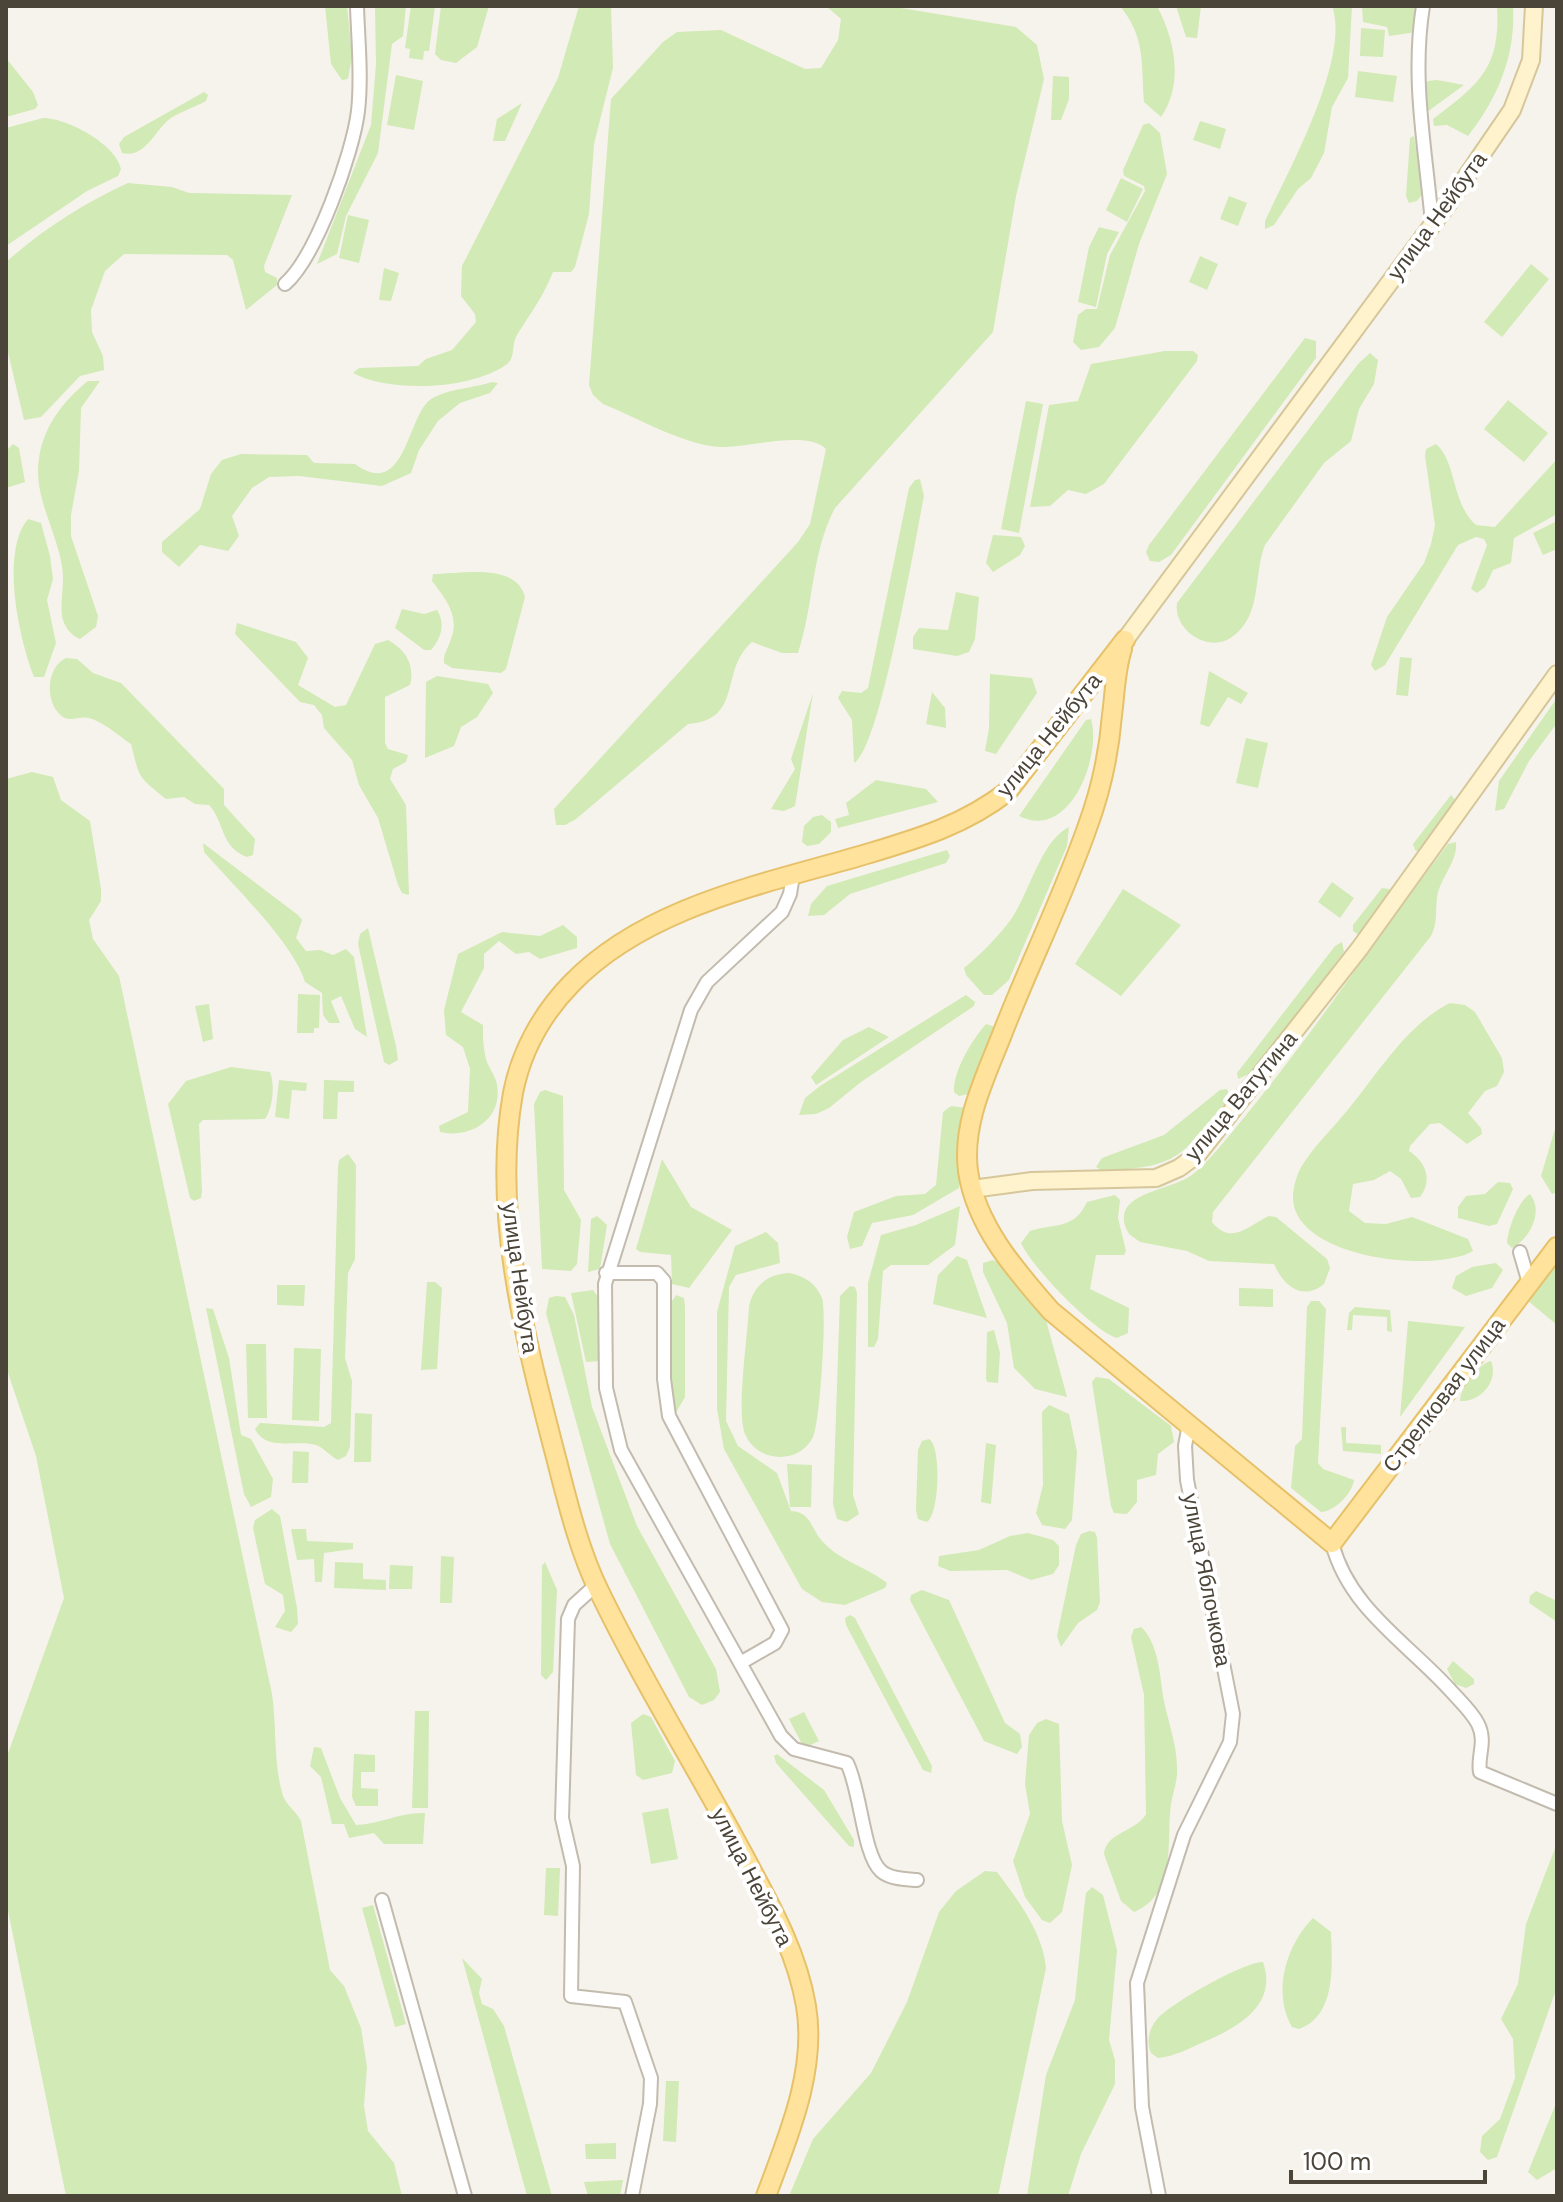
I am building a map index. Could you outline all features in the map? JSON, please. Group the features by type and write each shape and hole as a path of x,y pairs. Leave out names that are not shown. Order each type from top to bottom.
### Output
{"main road":[{"name":"улица Нейбута","path":"766,2196 802,2085 808,2047 807,2013 800,1977 780,1924 596,1585 558,1466 517,1284 508,1192 513,1095 520,1067 542,1020 571,984 604,954 652,925 793,875 942,830 992,804 1008,791 1033,761 1125,640"},
{"name":"улица Нейбута","path":"972,1189 967,1155 976,1100 1087,828 1105,762 1118,661 1125,640"},
{"path":"972,1189 990,1232 1021,1278 1051,1311 1332,1543"},
{"name":"Стрелковая улица","path":"1332,1543 1557,1247"}],"street":[{"path":"285,284 303,266 354,131 359,106 357,6"},
{"path":"1423,6 1417,58 1418,114 1432,224"},
{"name":"улица Нейбута","path":"1125,640 1432,224 1512,110 1531,60 1534,6"},
{"name":"улица Ватутина","path":"972,1189 1032,1181 1156,1178 1179,1168 1198,1154 1369,936 1557,674"},
{"path":"793,875 790,894 782,912 707,982 691,1010 630,1211 606,1273 606,1388 621,1450 788,1746 847,1763 859,1793 871,1859 888,1876 917,1880"},
{"path":"1520,1252 1529,1283"},
{"path":"606,1273 657,1273 664,1281 664,1379 669,1416 782,1630 775,1643 742,1662"},
{"name":"улица Яблочкова","path":"1159,2196 1142,2107 1137,1983 1184,1835 1233,1735 1233,1714 1187,1480 1185,1446 1189,1424"},
{"path":"1332,1543 1341,1569 1380,1626 1433,1671 1478,1724 1484,1745 1480,1772 1557,1804"},
{"path":"596,1585 574,1605 568,1619 562,1818 573,1866 571,1996 625,2002 650,2068 650,2104 632,2196"},
{"path":"382,1900 465,2196"}],"green space":[{"path":"325,6 347,6 352,56 348,79 342,80 331,64"},
{"path":"375,6 406,6 403,36 392,44 378,153 346,216 337,254 317,264 371,125 376,64"},
{"path":"411,6 435,6 429,51 424,51 423,60 409,58 410,49 405,48"},
{"path":"441,6 489,6 477,47 456,63 441,60 435,54"},
{"path":"579,6 611,6 613,68 594,144 589,214 575,267 571,272 553,272 515,339 510,361 492,373 453,384 409,386 388,384 353,373 359,368 418,366 426,359 452,350 476,322 475,314 461,296 462,266 558,78"},
{"path":"826,6 889,6 1016,27 1037,45 1044,79 1016,196 993,332 835,508 821,543 798,653 782,653 752,642 742,653 724,704 717,713 688,724 576,819 565,825 556,825 554,809 798,542 810,524 826,449 818,443 793,440 725,447 696,443 603,404 593,395 589,385 611,99 663,42 677,32 721,30 805,69 821,68 838,40 841,19"},
{"path":"1120,6 1157,6 1163,19 1172,47 1175,76 1173,91 1161,117 1144,102 1138,40"},
{"path":"1176,6 1201,6 1197,38 1186,37"},
{"path":"1332,6 1352,6 1348,78 1332,107 1324,153 1311,178 1298,189 1274,225 1265,229 1265,221 1301,145 1325,84 1336,28"},
{"path":"1362,6 1419,6 1416,32 1389,36 1387,27 1363,22"},
{"path":"1497,6 1513,6 1513,24 1508,59 1488,107 1468,136 1447,125 1434,126 1433,119 1474,85 1490,60 1495,45"},
{"path":"1361,28 1385,30 1383,57 1360,56"},
{"path":"6,58 33,92 38,105 35,109 6,117"},
{"path":"1358,71 1397,76 1393,102 1355,97"},
{"path":"396,75 423,81 414,130 387,125"},
{"path":"1053,76 1069,77 1069,99 1061,120 1051,120"},
{"path":"1428,81 1464,85 1427,112 1424,86"},
{"path":"204,92 208,95 206,101 171,118 138,152 122,153 119,144 124,137"},
{"path":"522,103 505,141 493,141 497,119"},
{"path":"43,118 65,122 89,134 110,150 121,169 118,176 87,191 6,246 6,128"},
{"path":"1200,121 1226,129 1220,149 1193,140"},
{"path":"1149,123 1160,133 1167,174 1139,244 1115,328 1099,347 1081,350 1073,342 1078,315 1086,309 1097,309 1110,255 1145,191 1144,186 1124,176 1123,170 1143,125"},
{"path":"1414,136 1423,193 1417,201 1409,203 1406,196 1410,138"},
{"path":"1121,178 1143,189 1127,222 1106,210"},
{"path":"128,183 172,187 189,193 292,195 264,266 265,272 277,278 277,285 246,310 233,260 227,255 124,254 105,271 91,310 92,332 103,356 104,370 80,376 41,417 24,420 6,344 6,262 64,218"},
{"path":"1229,196 1247,203 1238,226 1220,219"},
{"path":"348,215 369,220 359,263 339,258"},
{"path":"1099,227 1119,232 1107,254 1096,307 1078,302 1089,247"},
{"path":"1200,256 1218,264 1207,290 1189,282"},
{"path":"1531,264 1549,279 1502,337 1484,322"},
{"path":"384,268 399,273 391,301 379,300"},
{"path":"1305,338 1316,341 1316,358 1171,555 1159,562 1150,561 1146,552 1149,545"},
{"path":"1165,351 1193,351 1198,355 1197,361 1104,484 1086,494 1068,490 1050,506 1030,507 1049,405 1078,401 1091,364"},
{"path":"1370,353 1378,360 1374,384 1359,409 1351,441 1324,463 1265,545 1249,617 1242,628 1223,642 1203,641 1194,636 1181,622 1177,603 1358,364"},
{"path":"88,381 100,381 81,408 79,471 71,515 71,536 98,616 96,627 80,639 68,630 62,616 62,566 42,499 38,472 42,446 50,425 70,397"},
{"path":"498,383 490,393 460,403 438,421 419,450 411,473 382,486 299,476 269,477 252,488 232,516 239,536 228,551 200,545 179,567 162,552 162,542 200,509 211,474 222,460 241,454 307,455 314,463 355,464 372,472 385,472 395,464 423,408 431,399"},
{"path":"1508,400 1548,433 1524,462 1484,429"},
{"path":"1026,401 1043,404 1019,533 1001,529"},
{"path":"13,444 19,448 25,482 6,488 6,451"},
{"path":"1436,444 1448,461 1462,506 1476,525 1495,527 1557,459 1557,514 1514,538 1511,563 1493,570 1485,587 1477,593 1471,589 1487,545 1484,539 1476,537 1458,545 1385,665 1375,671 1371,665 1387,617 1424,563 1431,544 1435,525 1425,456 1426,449"},
{"path":"920,479 924,496 896,639 875,721 864,749 854,763 852,720 838,698 842,691 861,693 868,688 909,488"},
{"path":"28,519 41,523 53,579 47,600 56,643 44,677 34,677 28,661 15,596 15,552"},
{"path":"1555,522 1557,549 1543,555 1533,533"},
{"path":"993,535 1021,537 1025,546 1020,555 993,572 986,563"},
{"path":"486,572 499,574 520,586 525,597 506,669 501,673 452,668 444,663 454,623 450,608 432,581 433,574"},
{"path":"956,592 979,597 975,639 969,652 957,656 913,649 913,637 919,628 948,630"},
{"path":"402,609 424,614 437,610 441,631 431,650 424,650 395,628"},
{"path":"237,623 296,642 308,658 298,685 335,707 346,705 375,644 388,640 400,648 408,659 410,685 385,697 385,743 388,749 408,755 406,762 393,769 390,779 406,805 409,895 402,893 398,885 378,818 359,785 352,760 324,728 322,715 314,705 300,702 235,634"},
{"path":"1400,657 1412,658 1408,696 1396,695"},
{"path":"66,658 77,659 93,673 121,683 224,789 224,805 255,839 253,855 247,857 232,847 209,805 195,804 184,797 166,799 149,785 138,770 131,744 93,719 66,718 57,711 50,695 51,677 54,669"},
{"path":"1209,671 1248,693 1241,704 1228,697 1209,727 1200,724"},
{"path":"990,674 1032,678 1037,693 996,754 985,751 989,728"},
{"path":"437,676 488,684 493,693 477,717 461,727 454,746 425,758 426,682"},
{"path":"932,692 945,708 946,728 926,724"},
{"path":"813,693 795,806 784,811 771,809 795,769 791,759"},
{"path":"1557,698 1557,723 1529,761 1504,809 1495,811 1499,781"},
{"path":"1091,719 1092,753 1087,772 1068,806 1054,817 1037,821 1019,816 1086,720"},
{"path":"1246,738 1268,743 1258,788 1236,783"},
{"path":"32,772 53,777 61,800 90,821 101,901 89,920 93,939 119,976 272,1694 280,1784 285,1800 301,1821 330,1970 344,1986 361,2028 367,2067 364,2106 368,2131 394,2163 402,2196 66,2196 6,1901 6,1759 64,1598 36,1456 6,1367 6,779"},
{"path":"876,780 926,789 938,802 838,828 835,819 849,815 846,803"},
{"path":"1451,795 1458,803 1419,852 1415,850 1413,844"},
{"path":"822,815 831,822 831,832 819,844 807,846 802,842 804,826 813,817"},
{"path":"1069,827 1067,846 1009,980 992,995 984,995 966,975 964,968 1009,922 1050,844"},
{"path":"1456,842 1454,857 1438,891 1431,936 1213,1212 1212,1222 1227,1233 1241,1231 1269,1216 1276,1217 1327,1259 1330,1268 1324,1284 1316,1289 1301,1291 1283,1279 1274,1264 1209,1261 1187,1251 1140,1242 1129,1234 1124,1221 1125,1211 1131,1203 1187,1178 1211,1157 1278,1075 1448,844"},
{"path":"203,843 298,915 302,920 296,938 306,951 320,950 333,955 346,949 354,957 367,1037 355,1029 341,996 331,1001 340,1023 329,1023 323,1015 322,993 305,982 289,950 204,852"},
{"path":"947,850 950,856 946,863 850,894 824,915 808,916 811,904 827,886"},
{"path":"1332,882 1354,898 1340,918 1318,902"},
{"path":"1382,888 1389,889 1391,895 1359,935 1353,931 1353,925"},
{"path":"1123,889 1181,925 1121,996 1075,964"},
{"path":"563,925 577,937 577,948 540,959 529,952 516,954 499,941 484,954 484,968 461,1012 483,1025 487,1062 496,1082 495,1108 482,1124 472,1129 462,1133 440,1132 439,1126 468,1112 470,1069 463,1047 446,1035 444,1010 458,954 502,932 540,936"},
{"path":"368,928 396,1046 398,1060 389,1065 384,1062 358,944 360,934"},
{"path":"1342,942 1344,952 1251,1073 1238,1079 1237,1073 1335,946"},
{"path":"298,994 320,995 319,1028 314,1028 314,1033 297,1033"},
{"path":"966,995 975,1002 974,1006 861,1082 829,1108 816,1114 799,1115 805,1098 820,1086"},
{"path":"1450,1003 1465,1005 1475,1012 1502,1058 1504,1072 1497,1086 1485,1091 1468,1113 1481,1128 1482,1134 1467,1144 1440,1123 1430,1124 1409,1151 1420,1160 1426,1172 1426,1184 1420,1197 1411,1198 1401,1179 1390,1171 1374,1180 1353,1184 1349,1211 1365,1223 1386,1224 1412,1217 1468,1239 1473,1251 1454,1258 1399,1260 1369,1256 1316,1235 1299,1218 1293,1198 1303,1164 1406,1037 1434,1012"},
{"path":"209,1004 213,1039 203,1042 195,1006"},
{"path":"986,1024 995,1027 969,1094 959,1096 954,1092 960,1065"},
{"path":"869,1027 889,1037 816,1085 811,1077 843,1040"},
{"path":"231,1067 270,1072 273,1089 270,1109 265,1119 203,1120 199,1124 202,1192 201,1198 194,1201 190,1198 168,1104 186,1081"},
{"path":"279,1080 307,1083 306,1091 292,1090 289,1119 275,1117"},
{"path":"324,1080 354,1081 354,1092 338,1092 337,1119 323,1119"},
{"path":"1227,1089 1230,1097 1201,1133 1177,1155 1164,1162 1127,1169 1101,1170 1096,1167 1102,1158 1164,1135 1220,1090"},
{"path":"545,1090 563,1096 564,1190 581,1220 577,1264 571,1271 542,1269 534,1104 540,1092"},
{"path":"951,1106 967,1108 959,1188 913,1215 872,1223 862,1246 850,1249 847,1237 854,1212 896,1196 925,1194 936,1185 943,1112"},
{"path":"1557,1122 1557,1192 1552,1194 1541,1176"},
{"path":"348,1154 356,1165 355,1259 348,1273 345,1358 352,1381 350,1447 346,1456 338,1460 316,1445 274,1443 260,1436 255,1429 260,1423 324,1427 331,1423 338,1168 339,1160"},
{"path":"662,1159 691,1207 732,1230 689,1288 672,1284 671,1255 636,1249"},
{"path":"1498,1182 1510,1183 1513,1189 1497,1224 1489,1226 1458,1218 1458,1207 1466,1196 1485,1194"},
{"path":"1530,1194 1536,1208 1533,1224 1519,1244 1512,1248 1507,1243 1512,1223 1521,1203"},
{"path":"1115,1195 1120,1200 1118,1218 1126,1251 1124,1255 1096,1255 1090,1289 1129,1308 1128,1333 1117,1338 1093,1323 1064,1296 1037,1267 1021,1243 1030,1231 1063,1224 1076,1217 1087,1202"},
{"path":"960,1206 955,1245 928,1265 891,1265 883,1271 878,1339 874,1347 868,1347 868,1283 881,1235 916,1225"},
{"path":"597,1216 607,1225 600,1269 588,1272 591,1219"},
{"path":"766,1232 778,1243 780,1263 736,1275 729,1287 726,1421 738,1446 777,1473 791,1511 803,1514 831,1550 887,1583 885,1588 845,1605 822,1602 802,1589 724,1449 717,1409 717,1312 735,1246"},
{"path":"957,1256 967,1260 987,1318 933,1304 938,1275"},
{"path":"993,1260 1002,1264 1046,1320 1067,1397 1035,1389 1014,1368 1007,1323 983,1272 983,1263"},
{"path":"1557,1261 1557,1325 1527,1300"},
{"path":"1496,1263 1503,1270 1492,1288 1466,1296 1452,1288 1456,1276 1472,1267"},
{"path":"789,1273 809,1281 822,1298 822,1368 813,1437 798,1452 778,1457 759,1451 745,1434 742,1391 751,1299 763,1282"},
{"path":"427,1282 435,1282 442,1288 437,1369 421,1370"},
{"path":"277,1285 305,1285 304,1306 277,1305"},
{"path":"850,1286 855,1287 857,1293 853,1495 859,1514 847,1522 837,1519 833,1504 840,1296"},
{"path":"1239,1288 1273,1289 1273,1307 1239,1306"},
{"path":"593,1290 601,1301 601,1361 586,1362 571,1293"},
{"path":"676,1295 684,1298 685,1307 685,1397 674,1416 670,1377 672,1301"},
{"path":"565,1297 574,1315 592,1407 637,1526 716,1669 720,1692 714,1700 702,1705 689,1697 610,1544 546,1313 549,1298"},
{"path":"1311,1301 1319,1301 1326,1309 1318,1463 1323,1469 1354,1480 1342,1501 1332,1509 1321,1512 1291,1488 1295,1446 1302,1439 1307,1307"},
{"path":"1355,1307 1390,1310 1392,1332 1387,1331 1387,1317 1353,1315 1352,1330 1347,1330 1349,1313"},
{"path":"206,1308 213,1309 229,1358 241,1435 251,1439 273,1479 271,1497 251,1507 244,1494"},
{"path":"1408,1321 1465,1327 1400,1417"},
{"path":"994,1330 1000,1353 998,1383 987,1382 986,1378 987,1332"},
{"path":"246,1344 266,1344 267,1418 248,1418"},
{"path":"294,1348 321,1349 319,1421 292,1420"},
{"path":"1491,1361 1492,1376 1486,1389 1475,1398 1460,1401 1471,1377"},
{"path":"1096,1377 1109,1379 1171,1426 1174,1442 1158,1454 1156,1475 1137,1480 1137,1502 1127,1514 1114,1513 1111,1506 1092,1382"},
{"path":"1049,1405 1069,1414 1077,1452 1072,1520 1065,1529 1042,1525 1036,1513 1043,1485 1042,1412"},
{"path":"355,1413 372,1414 371,1462 354,1462"},
{"path":"1341,1427 1346,1427 1346,1443 1381,1445 1381,1454 1343,1451"},
{"path":"929,1439 936,1454 937,1481 934,1507 927,1522 918,1519 916,1510 918,1450 922,1441"},
{"path":"986,1443 996,1445 991,1504 981,1502"},
{"path":"293,1451 309,1452 308,1483 292,1483"},
{"path":"787,1464 812,1465 811,1507 790,1507"},
{"path":"272,1509 280,1516 297,1608 298,1624 291,1632 275,1627 285,1611 283,1595 265,1584 253,1528 255,1520"},
{"path":"291,1529 306,1529 307,1541 353,1543 353,1549 324,1553 322,1582 315,1582 314,1559 297,1560"},
{"path":"1095,1532 1097,1538 1100,1602 1097,1610 1078,1623 1061,1647 1057,1636 1076,1545 1081,1534"},
{"path":"1028,1533 1053,1540 1059,1546 1059,1565 1053,1574 1031,1580 1007,1570 950,1571 938,1566 939,1556 979,1550 1010,1536"},
{"path":"441,1556 454,1557 452,1603 440,1603"},
{"path":"335,1562 363,1563 363,1579 386,1580 386,1590 334,1588"},
{"path":"545,1562 557,1590 553,1672 546,1680 541,1675 542,1566"},
{"path":"390,1565 413,1566 412,1589 389,1589"},
{"path":"922,1590 949,1600 1005,1723 1020,1734 1022,1747 1017,1754 984,1741 910,1600 911,1595"},
{"path":"1536,1591 1557,1601 1557,1622 1529,1603 1530,1596"},
{"path":"850,1615 855,1618 932,1766 931,1773 923,1770 846,1625 845,1618"},
{"path":"1141,1627 1151,1641 1157,1659 1177,1772 1164,1879 1158,1893 1148,1904 1134,1912 1121,1901 1104,1854 1110,1841 1136,1825 1146,1814 1144,1695 1131,1637 1134,1629"},
{"path":"1453,1661 1474,1679 1474,1684 1466,1688 1455,1684 1447,1669"},
{"path":"415,1711 429,1711 428,1808 412,1808"},
{"path":"804,1712 819,1741 804,1748 789,1719"},
{"path":"643,1714 651,1717 675,1761 672,1773 643,1780 636,1775 631,1723"},
{"path":"1046,1719 1059,1724 1062,1821 1072,1865 1062,1912 1050,1923 1042,1920 1025,1897 1013,1861 1030,1814 1025,1784 1029,1735 1037,1723"},
{"path":"314,1747 321,1748 340,1798 356,1825 425,1813 423,1844 384,1844 374,1833 349,1838 344,1824 332,1824 321,1777 310,1766"},
{"path":"354,1754 375,1755 375,1772 361,1772 361,1788 378,1789 378,1806 356,1806 352,1797"},
{"path":"777,1754 824,1790 854,1840 854,1847 849,1846 776,1763 774,1756"},
{"path":"668,1808 678,1859 651,1864 642,1813"},
{"path":"1557,1843 1557,1987 1497,2157 1488,2160 1480,2152 1482,2136 1500,2119 1515,2078 1513,2039 1501,2019 1518,1984 1526,1924"},
{"path":"546,1868 560,1868 558,1916 544,1915"},
{"path":"985,1871 997,1872 1021,1905 1040,1942 1046,1968 998,2196 789,2196 813,2139 871,2073 907,2002 939,1912 956,1891"},
{"path":"1092,1887 1103,1895 1117,1950 1109,2040 1115,2060 1115,2084 1081,2154 1068,2196 1027,2196 1046,2075 1075,2000 1086,1893"},
{"path":"373,1905 406,2024 395,2027 362,1908"},
{"path":"1313,1918 1331,1932 1330,1987 1320,2013 1299,2029 1292,2027 1286,2014 1283,1985 1289,1955"},
{"path":"462,1958 482,1979 479,1993 482,2004 493,2009 504,2026 552,2196 527,2196"},
{"path":"1263,1962 1265,1990 1260,2002 1242,2021 1177,2054 1158,2058 1151,2053 1151,2030 1166,2011 1225,1976"},
{"path":"666,2081 679,2081 676,2142 663,2141"},
{"path":"1557,2101 1557,2168 1537,2180 1528,2172"},
{"path":"616,2143 616,2159 586,2159 585,2144"},
{"path":"623,2180 620,2196 588,2196 584,2182"}]}
